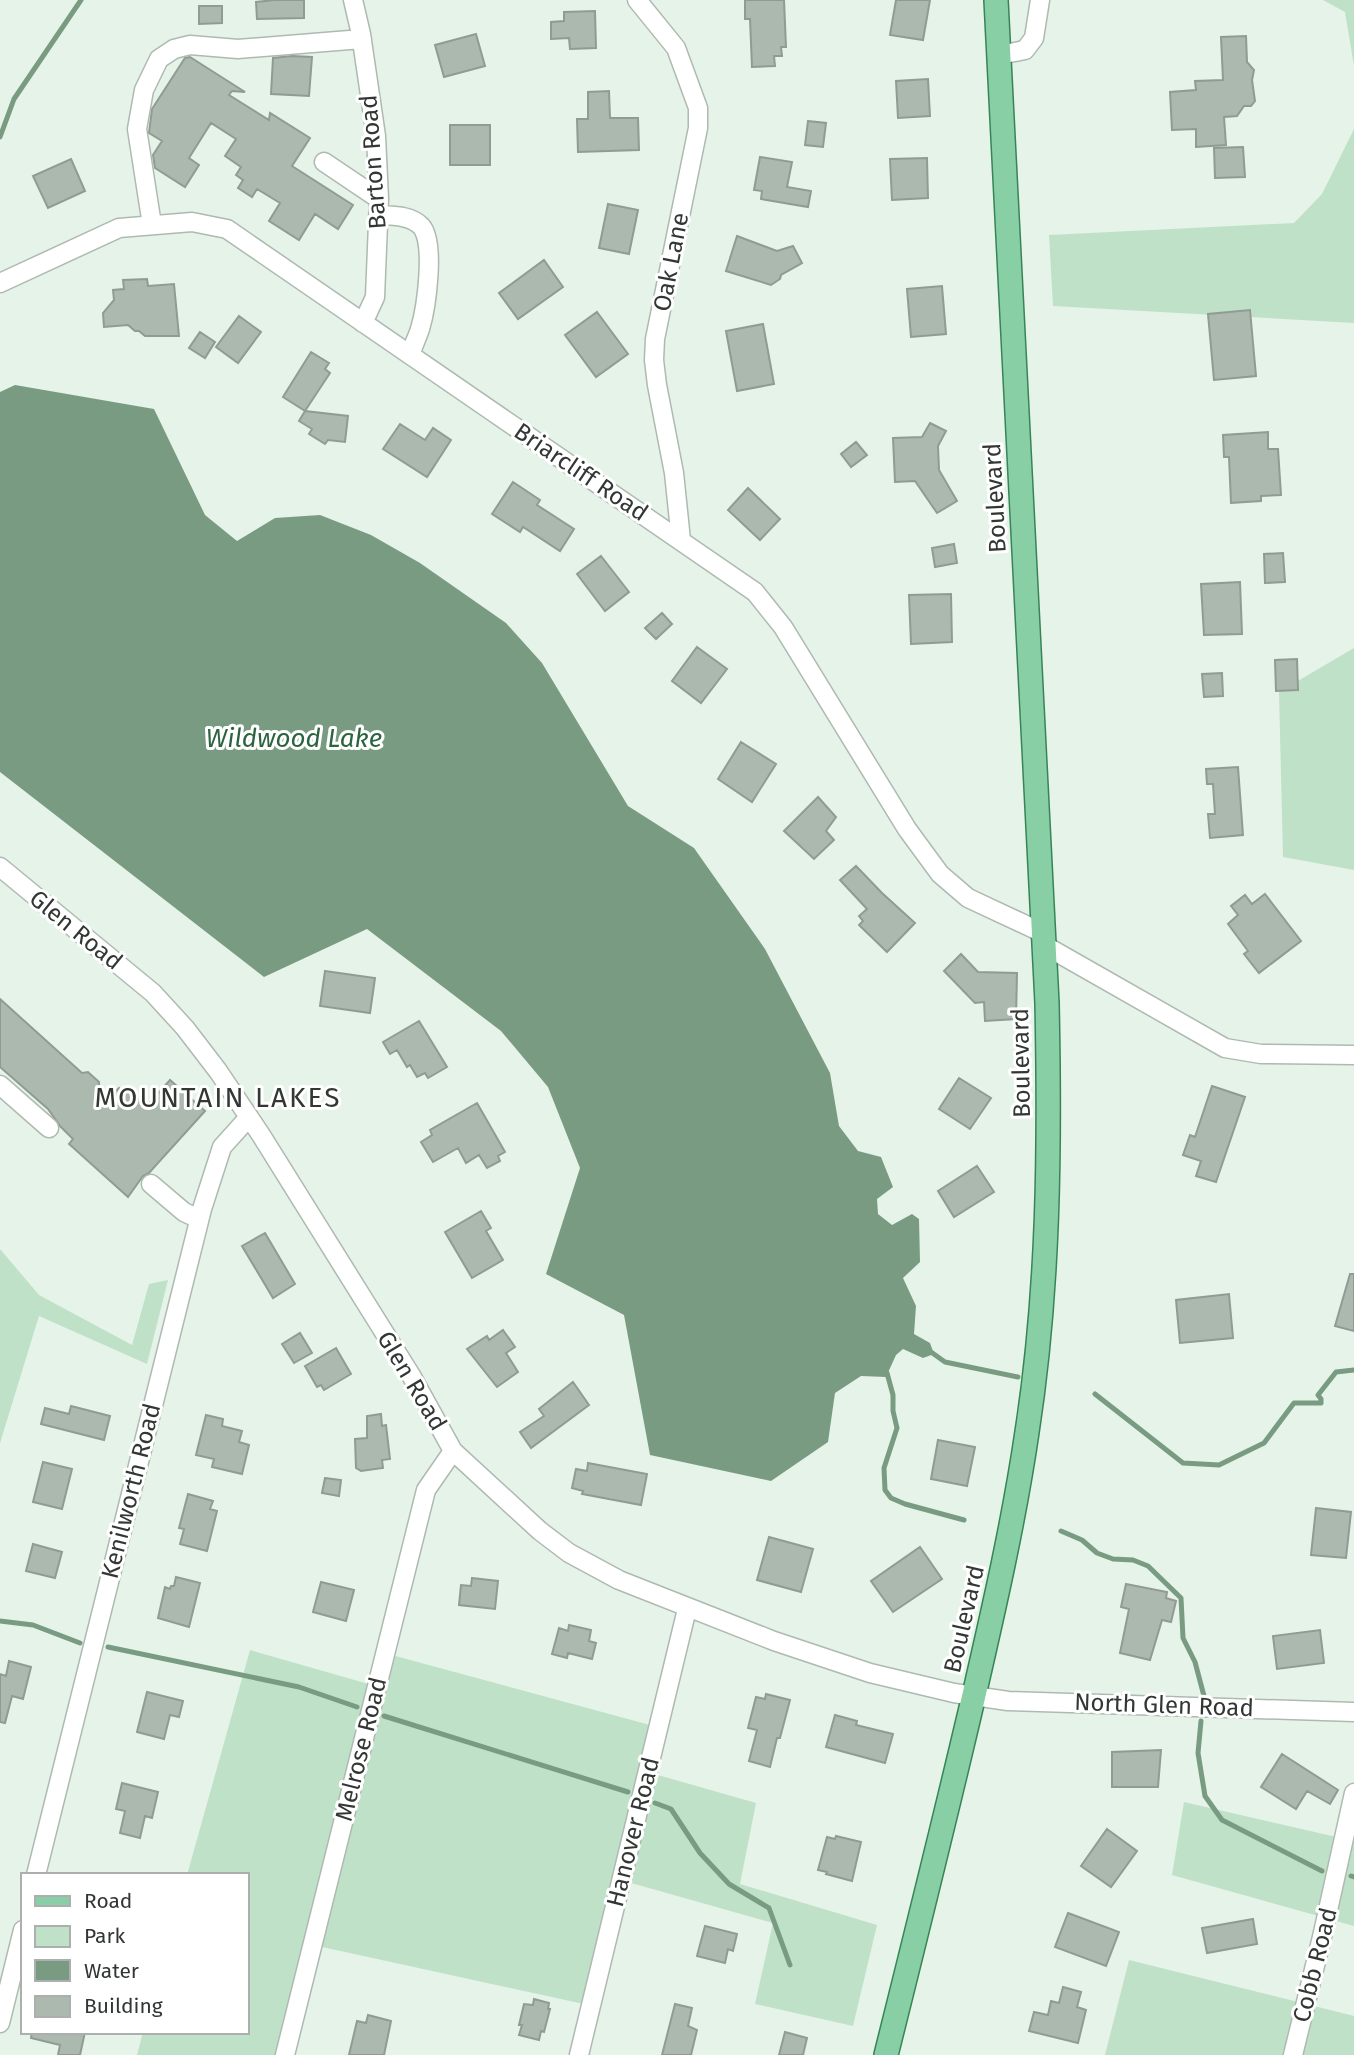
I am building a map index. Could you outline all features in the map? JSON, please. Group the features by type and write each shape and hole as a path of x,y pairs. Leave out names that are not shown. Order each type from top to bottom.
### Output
{"main road":[{"name":"Boulevard","path":"886,2055 1010,1538 1028,1430 1047,1223 1049,1113 1043,939 996,0"}],"street":[{"name":"Barton Road","path":"353,0 362,39 376,136 379,207 374,297 363,323"},
{"name":"Oak Lane","path":"637,0 676,48 698,108 698,128 655,339 654,360 674,473 681,540"},
{"path":"999,55 1025,50 1034,38 1040,0"},
{"path":"152,225 137,129 144,90 159,59 174,49 190,45 239,49 362,39"},
{"path":"324,162 379,207 411,219 427,234 429,248 424,310 410,355"},
{"name":"Briarcliff Road","path":"0,283 119,228 192,222 227,229 755,592 773,612 907,829 940,874 968,898 1043,939 1225,1048 1261,1054 1354,1055"},
{"name":"Glen Road","path":"0,867 153,993 218,1071 412,1377 453,1451 530,1523 569,1553 619,1580 687,1609 870,1673 954,1693 974,1694"},
{"path":"0,1085 49,1128"},
{"name":"Kenilworth Road","path":"36,1873 199,1219 222,1147 249,1117"},
{"path":"151,1184 184,1212 199,1219"},
{"name":"Melrose Road","path":"285,2055 426,1490 453,1451"},
{"name":"Hanover Road","path":"579,2055 687,1609"},
{"name":"North Glen Road","path":"974,1694 1008,1701 1354,1712"},
{"name":"Cobb Road","path":"1293,2055 1354,1793"},
{"path":"0,2023 21,1938"}],"green space":[{"path":"1323,0 1354,0 1354,66 1345,12"},
{"path":"1354,129 1354,323 1053,306 1049,235 1294,223 1322,194"},
{"path":"1354,648 1354,870 1283,857 1279,692"},
{"path":"0,1249 39,1295 132,1345 149,1284 168,1280 147,1364 39,1316 0,1443"},
{"path":"250,1650 379,1687 388,1654 661,1728 651,1773 756,1803 740,1884 877,1925 853,2026 755,2004 773,1923 624,1881 593,2006 313,1945 284,2055 137,2055 142,2034 248,2034 248,1873 188,1873"},
{"path":"1354,1798 1354,1926 1172,1875 1184,1802 1345,1839"},
{"path":"1129,1960 1354,2016 1354,2055 1105,2055"}],"water":[{"name":"Wildwood Lake","path":"15,385 154,409 205,515 237,541 275,518 320,515 371,535 420,563 506,623 542,663 628,806 694,848 765,949 830,1073 839,1126 858,1151 881,1157 893,1187 877,1199 878,1214 892,1225 912,1214 919,1219 920,1262 903,1278 916,1306 914,1334 930,1343 934,1354 923,1358 903,1349 896,1355 886,1377 861,1376 835,1393 828,1442 771,1481 650,1455 624,1315 546,1274 580,1168 548,1087 501,1031 367,929 264,977 0,772 0,392"}],"building":[{"path":"304,0 304,18 257,19 256,2"},
{"path":"745,0 784,0 786,47 781,47 782,56 774,56 775,66 752,67 750,19 745,19"},
{"path":"896,0 930,0 923,40 890,35"},
{"path":"199,6 222,6 222,23 199,24"},
{"path":"595,11 596,48 570,49 569,38 551,39 551,22 564,21 564,12"},
{"path":"476,34 485,66 444,77 435,45"},
{"path":"1246,36 1247,62 1254,70 1252,80 1255,101 1251,106 1244,106 1237,116 1224,117 1226,145 1196,147 1196,129 1172,130 1170,92 1196,90 1195,81 1223,80 1221,37"},
{"path":"190,57 245,92 232,91 229,95 269,120 270,113 310,138 292,166 353,205 338,229 315,214 299,240 269,221 280,203 257,189 252,197 238,188 243,180 236,175 241,167 225,156 236,139 211,123 189,158 199,165 185,187 155,168 153,155 162,141 149,133 152,109 185,58"},
{"path":"312,57 309,96 271,94 273,58"},
{"path":"928,79 930,116 898,118 896,81"},
{"path":"609,91 610,118 638,118 639,150 578,152 577,119 588,119 588,92"},
{"path":"808,121 826,123 823,147 805,145"},
{"path":"450,125 490,125 490,165 450,165"},
{"path":"1243,147 1245,177 1215,178 1214,148"},
{"path":"760,157 792,162 787,187 811,191 808,207 761,199 762,191 754,190"},
{"path":"927,158 928,198 892,200 890,159"},
{"path":"71,159 85,191 48,208 33,176"},
{"path":"608,204 638,210 629,254 599,248"},
{"path":"737,236 777,251 793,246 802,263 781,275 780,279 771,285 726,271"},
{"path":"544,260 563,287 518,319 499,293"},
{"path":"147,279 148,286 174,284 179,336 145,336 128,325 104,327 103,313 114,300 113,290 124,289 123,280"},
{"path":"942,286 946,334 911,337 907,289"},
{"path":"1250,310 1256,376 1214,380 1208,314"},
{"path":"597,312 628,354 596,377 565,335"},
{"path":"239,316 261,332 238,363 216,347"},
{"path":"763,324 774,384 737,391 726,331"},
{"path":"200,332 215,342 205,358 189,348"},
{"path":"311,352 329,363 325,369 330,373 305,411 283,397"},
{"path":"305,411 348,416 345,442 328,440 325,444 309,434 312,429 299,421"},
{"path":"930,423 946,431 938,446 939,470 957,501 937,513 915,481 895,482 893,438 922,437"},
{"path":"400,424 425,440 433,428 451,440 427,477 383,449"},
{"path":"1268,432 1268,449 1278,449 1281,495 1261,496 1261,501 1231,503 1229,457 1224,457 1223,435"},
{"path":"856,442 867,455 851,467 841,454"},
{"path":"513,482 540,500 537,505 574,529 560,551 523,527 520,532 492,514"},
{"path":"748,488 780,519 760,540 728,510"},
{"path":"954,544 957,563 935,567 932,548"},
{"path":"1283,553 1285,582 1265,583 1264,554"},
{"path":"601,556 629,592 605,611 577,574"},
{"path":"1240,582 1242,634 1204,635 1201,584"},
{"path":"951,594 952,642 911,644 909,595"},
{"path":"662,613 672,624 656,639 645,628"},
{"path":"697,647 727,669 701,703 672,681"},
{"path":"1297,659 1298,690 1276,691 1275,660"},
{"path":"1222,673 1223,696 1204,697 1202,674"},
{"path":"741,742 776,764 752,802 718,779"},
{"path":"1238,767 1243,835 1210,838 1208,814 1215,814 1213,784 1207,784 1206,769"},
{"path":"818,797 836,817 826,831 834,840 814,859 784,831"},
{"path":"856,866 915,923 887,952 859,925 863,921 859,916 867,909 840,880"},
{"path":"1265,894 1301,941 1259,973 1244,954 1248,951 1228,924 1238,915 1231,906 1245,895 1252,904"},
{"path":"961,954 978,972 1017,973 1016,1019 985,1021 984,1002 975,1003 944,971"},
{"path":"325,971 375,978 370,1013 320,1006"},
{"path":"0,999 82,1073 88,1072 99,1082 100,1109 119,1088 124,1093 128,1089 147,1106 170,1080 205,1111 149,1173 143,1176 128,1197 69,1144 73,1139 48,1109 0,1067"},
{"path":"419,1021 447,1067 428,1078 425,1073 417,1077 397,1050 390,1054 383,1042"},
{"path":"959,1078 991,1098 970,1129 939,1109"},
{"path":"1212,1086 1245,1097 1216,1182 1196,1176 1201,1161 1183,1155 1190,1135 1195,1137"},
{"path":"477,1103 505,1152 498,1156 500,1161 487,1168 479,1155 466,1163 458,1148 433,1162 421,1142 432,1135 430,1130"},
{"path":"977,1166 994,1192 954,1217 938,1191"},
{"path":"481,1211 491,1228 486,1231 503,1260 472,1278 445,1232"},
{"path":"265,1233 295,1284 273,1298 242,1246"},
{"path":"1350,1274 1354,1274 1354,1331 1335,1326"},
{"path":"1229,1294 1233,1338 1180,1343 1176,1300"},
{"path":"503,1330 515,1347 506,1353 518,1372 497,1387 467,1349 487,1336 489,1340"},
{"path":"300,1333 312,1353 294,1363 282,1344"},
{"path":"336,1348 351,1374 324,1390 321,1385 317,1387 305,1366"},
{"path":"573,1382 589,1405 531,1448 520,1432 544,1416 539,1409"},
{"path":"71,1406 110,1416 104,1440 41,1424 45,1408 69,1414"},
{"path":"381,1414 382,1426 386,1425 390,1459 382,1460 383,1468 361,1471 356,1468 355,1439 367,1438 367,1416"},
{"path":"206,1415 223,1419 222,1426 242,1431 239,1442 249,1445 242,1474 212,1467 214,1459 196,1455"},
{"path":"938,1440 975,1447 967,1486 931,1479"},
{"path":"43,1462 72,1469 62,1509 33,1502"},
{"path":"588,1463 647,1474 641,1505 582,1494 583,1491 572,1488 576,1469 587,1471"},
{"path":"325,1478 341,1480 339,1496 322,1493"},
{"path":"188,1494 213,1501 210,1509 217,1511 207,1551 180,1544 184,1529 179,1528"},
{"path":"1316,1508 1351,1512 1346,1558 1311,1555"},
{"path":"769,1537 813,1549 801,1592 757,1580"},
{"path":"33,1544 62,1552 55,1578 26,1571"},
{"path":"920,1547 942,1579 893,1612 871,1581"},
{"path":"176,1577 200,1583 189,1627 158,1618 165,1587 170,1589 174,1586"},
{"path":"472,1578 498,1581 495,1609 459,1605 461,1585 471,1586"},
{"path":"321,1582 354,1590 346,1621 313,1612"},
{"path":"1126,1584 1167,1592 1166,1598 1176,1601 1171,1622 1162,1620 1150,1660 1120,1653 1129,1609 1121,1607"},
{"path":"569,1625 591,1630 589,1641 596,1643 592,1659 568,1653 567,1658 552,1654 559,1628 568,1631"},
{"path":"1320,1630 1324,1663 1277,1669 1273,1636"},
{"path":"9,1661 31,1667 23,1699 12,1696 5,1723 0,1722 0,1674 6,1676"},
{"path":"147,1692 183,1701 179,1717 170,1715 164,1739 137,1732"},
{"path":"766,1694 790,1700 770,1767 749,1761 757,1730 748,1728 756,1697 765,1699"},
{"path":"835,1715 857,1721 856,1725 893,1734 885,1763 826,1747"},
{"path":"1161,1750 1158,1787 1112,1787 1112,1752"},
{"path":"1282,1754 1338,1790 1330,1804 1307,1791 1296,1809 1261,1787"},
{"path":"122,1783 158,1792 152,1818 145,1816 140,1838 120,1833 125,1811 116,1809"},
{"path":"1107,1829 1137,1851 1111,1887 1081,1866"},
{"path":"836,1836 861,1842 852,1881 818,1870 827,1837 835,1839"},
{"path":"1068,1913 1119,1932 1106,1966 1055,1947"},
{"path":"1253,1919 1257,1944 1207,1953 1202,1928"},
{"path":"705,1926 737,1934 733,1951 728,1949 725,1963 697,1956"},
{"path":"1063,1987 1081,1992 1077,2007 1086,2010 1078,2043 1029,2031 1034,2012 1048,2015 1051,2001 1059,2003"},
{"path":"534,1999 549,2003 550,2009 539,2040 519,2035 524,2004 533,2005"},
{"path":"675,2004 692,2008 688,2026 697,2030 691,2055 662,2055"},
{"path":"368,2015 391,2021 384,2055 349,2055 357,2021 366,2023"},
{"path":"785,2032 807,2038 803,2055 779,2055"},
{"path":"32,2034 85,2034 80,2055 58,2055 60,2045 31,2038"}],"waterway":[{"path":"0,137 14,99 81,0"},
{"path":"931,1352 945,1362 1018,1377"},
{"path":"1095,1394 1183,1463 1219,1465 1264,1443 1294,1403 1321,1403 1318,1395 1336,1372 1354,1370"},
{"path":"887,1373 897,1428 884,1468 885,1490 891,1498 905,1504 964,1520"},
{"path":"1061,1531 1082,1540 1097,1553 1113,1559 1133,1560 1148,1566 1181,1598 1183,1638 1195,1662 1204,1696"},
{"path":"0,1621 33,1625 80,1643"},
{"path":"108,1647 299,1687 357,1707"},
{"path":"384,1716 628,1792"},
{"path":"1201,1721 1198,1753 1205,1796 1222,1820 1322,1871"},
{"path":"655,1803 671,1809 700,1853 729,1884 769,1908 790,1965"}],"district":[{"name":"MOUNTAIN LAKES","path":"218,1097"}]}
